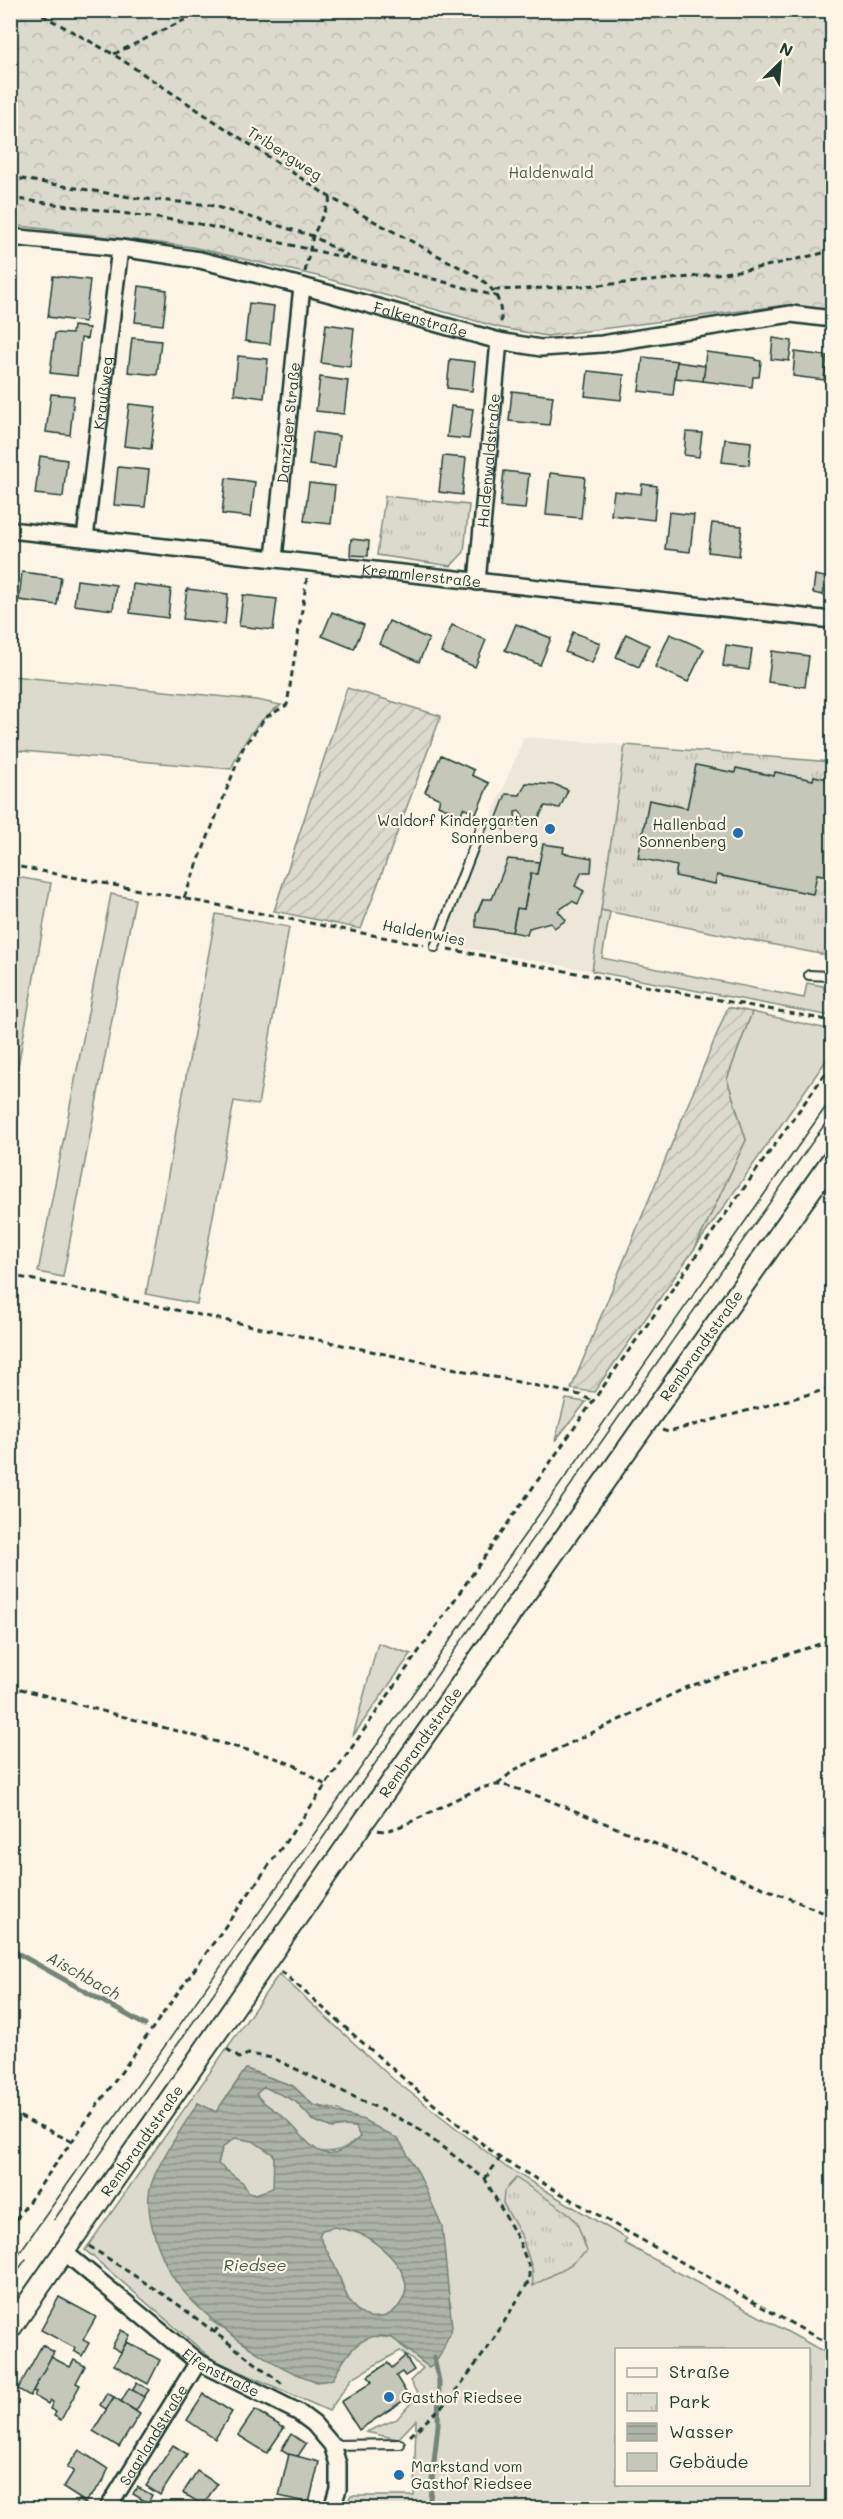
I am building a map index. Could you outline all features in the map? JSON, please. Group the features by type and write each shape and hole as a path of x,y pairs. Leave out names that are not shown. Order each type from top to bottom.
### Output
{"street":[{"name":"Falkenstraße","path":"10,237 120,248 200,260 500,334 542,348 602,344 791,314 832,319"},
{"name":"Kraußweg","path":"85,538 120,248"},
{"name":"Danziger Straße","path":"274,558 302,286"},
{"name":"Haldenwaldstraße","path":"477,582 500,334"},
{"name":"Kremmlerstraße","path":"10,530 832,620"},
{"name":"Rembrandtstraße","path":"10,2329 362,1824 832,1160"},
{"name":"Elfenstraße","path":"63,2251 198,2362 298,2412 314,2424 332,2445 338,2464 338,2489 332,2508"},
{"name":"Saarlandstraße","path":"108,2508 198,2362"}],"lane":[{"path":"435,947 483,823"},
{"path":"809,975 828,976 832,969"},
{"path":"332,2445 400,2444"}],"path":[{"name":"Tribergweg","path":"33,10 113,54 331,198 476,276 499,297"},
{"path":"113,54 205,10"},
{"path":"10,177 136,198 210,205 313,236 353,260"},
{"path":"10,198 195,223 499,297 500,334"},
{"path":"302,286 313,236 331,198"},
{"path":"494,290 596,286 671,278 751,268 832,251"},
{"path":"184,898 243,748 265,718 287,705 310,562"},
{"name":"Haldenwies","path":"10,865 832,1021"},
{"path":"10,2228 73,2142 832,1064"},
{"path":"10,1275 580,1395 593,1401"},
{"path":"646,1425 668,1432 832,1388"},
{"path":"498,1784 514,1770 690,1686 832,1640"},
{"path":"10,1686 273,1757 296,1766 325,1785"},
{"path":"362,1824 382,1832 400,1826 479,1788 498,1784 541,1797 832,1916"},
{"path":"268,1960 420,2093 500,2158 832,2346"},
{"path":"213,2039 239,2058 248,2054 273,2058 413,2125 484,2180 519,2241 529,2267 529,2281 490,2346 450,2399 422,2428"},
{"path":"10,2112 73,2142"},
{"path":"484,2180 500,2158"},
{"path":"63,2251 87,2245 176,2303 285,2386"},
{"path":"214,2332 219,2326"}],"shaded area":[{"name":"Waldorf Kindergarten Sonnenberg","path":"524,737 625,745 592,971 447,945 443,935"}],"green space":[{"name":"Haldenwald","path":"11,11 832,11 832,312 786,305 547,336 501,328 317,276 192,247 11,225"},
{"path":"385,496 469,505 464,552 451,566 377,555"},
{"path":"11,676 256,700 281,705 264,718 251,733 231,769 11,750"},
{"path":"347,688 441,716 361,929 274,911"},
{"path":"625,745 832,762 832,945 825,955 601,910"},
{"path":"10,876 51,883 11,1105"},
{"path":"111,894 135,899 63,1277 38,1272"},
{"path":"601,910 610,912 602,958 804,998 807,983 823,986 831,1016 592,971"},
{"path":"216,914 289,927 258,1105 234,1101 197,1304 146,1294"},
{"path":"728,1007 752,1012 727,1079 746,1140 695,1248 594,1392 571,1389"},
{"path":"752,1012 832,1030 832,1052 695,1248 746,1140 727,1079"},
{"path":"566,1399 586,1402 555,1441"},
{"path":"378,1643 411,1654 353,1736"},
{"path":"279,1974 393,2079 506,2167 627,2239 624,2243 832,2356 832,2508 344,2508 351,2496 414,2496 416,2420 398,2439 366,2432 397,2419 418,2395 410,2381 423,2368 400,2351 352,2378 329,2411 212,2359 85,2250","holes":["246,2069 293,2086 313,2105 339,2110 418,2172 451,2306 407,2352 394,2338 371,2336 352,2347 343,2361 317,2382 273,2361 210,2320 198,2103 216,2112"]},
{"path":"264,2086 295,2101 313,2120 332,2128 356,2127 360,2137 339,2150 315,2151 281,2115 263,2103 256,2094"},
{"path":"235,2138 253,2141 274,2155 274,2188 256,2194 248,2192 243,2183 218,2164 222,2148"},
{"path":"516,2178 567,2212 577,2223 587,2251 570,2265 533,2286 532,2268 521,2235 503,2203 504,2191"},
{"path":"334,2227 365,2236 397,2264 405,2282 406,2292 400,2304 391,2314 368,2317 360,2313 351,2303 319,2236 322,2230"}],"water":[{"name":"Riedsee","path":"246,2069 293,2086 313,2105 364,2120 399,2140 418,2172 442,2226 452,2327 435,2363 429,2367 392,2338 371,2337 355,2346 333,2379 316,2381 278,2365 236,2338 215,2322 182,2289 171,2274 158,2246 150,2215 149,2195 162,2161 198,2103 216,2112","holes":["264,2087 295,2101 313,2120 332,2128 356,2127 360,2137 346,2148 334,2153 324,2153 316,2149 256,2094","235,2138 253,2141 274,2155 273,2188 256,2194 248,2192 243,2183 218,2164 222,2148","334,2227 365,2236 397,2264 405,2282 406,2292 391,2314 368,2317 355,2308 319,2236 322,2230"]}],"building":[{"path":"53,276 90,280 85,322 48,317"},
{"path":"139,286 167,290 163,325 135,322"},
{"path":"249,303 274,306 270,344 245,341"},
{"path":"326,324 354,328 350,367 321,363"},
{"path":"73,326 89,328 87,339 81,338 77,376 50,373 55,333 72,334"},
{"path":"132,338 161,341 157,375 128,372"},
{"path":"773,338 792,341 789,361 771,359"},
{"path":"706,352 755,358 761,361 759,377 753,377 752,387 703,381"},
{"path":"795,352 827,356 824,380 793,376"},
{"path":"238,356 268,359 264,398 234,394"},
{"path":"643,357 677,361 673,395 639,391"},
{"path":"450,359 475,362 472,391 447,388"},
{"path":"677,362 705,366 703,381 675,378"},
{"path":"588,371 624,375 621,400 585,396"},
{"path":"320,377 348,381 344,414 316,411"},
{"path":"512,391 553,396 549,425 509,421"},
{"path":"51,394 74,396 70,435 46,432"},
{"path":"129,404 156,407 151,449 124,446"},
{"path":"451,406 473,409 469,439 447,437"},
{"path":"313,432 339,436 335,468 309,465"},
{"path":"686,432 702,433 699,457 684,455"},
{"path":"725,439 751,442 749,465 722,462"},
{"path":"40,456 67,460 63,497 35,494"},
{"path":"443,456 466,458 462,495 439,492"},
{"path":"118,467 149,470 145,507 114,505"},
{"path":"504,471 529,474 525,509 500,507"},
{"path":"550,473 585,477 581,518 546,515"},
{"path":"226,478 255,482 251,517 222,514"},
{"path":"309,483 335,486 331,524 304,521"},
{"path":"642,484 657,486 654,520 611,515 614,491 641,494"},
{"path":"669,512 694,515 690,552 665,549"},
{"path":"712,523 742,526 739,556 708,552"},
{"path":"351,539 369,541 368,556 350,555"},
{"path":"22,572 61,577 57,605 19,600"},
{"path":"815,575 825,577 823,595 813,593"},
{"path":"77,580 116,585 113,610 74,605"},
{"path":"133,584 171,589 168,618 130,613"},
{"path":"187,589 228,594 225,624 183,619"},
{"path":"243,595 277,599 273,630 239,626"},
{"path":"332,612 364,625 354,649 322,636"},
{"path":"389,621 429,639 419,662 379,644"},
{"path":"516,624 551,638 540,665 505,650"},
{"path":"452,625 486,640 475,667 441,652"},
{"path":"573,632 600,643 592,663 565,652"},
{"path":"626,634 649,645 639,667 616,657"},
{"path":"670,634 704,649 688,682 655,667"},
{"path":"726,645 752,649 749,670 723,666"},
{"path":"772,651 809,656 805,687 768,682"},
{"path":"441,755 474,770 472,775 489,783 476,814 463,808 461,815 438,805 440,799 425,792"},
{"name":"Hallenbad Sonnenberg","path":"696,765 735,773 736,768 774,776 775,772 813,780 814,776 832,780 832,877 817,874 813,894 717,875 715,884 675,876 677,866 638,858 649,800 687,808"},
{"path":"526,783 556,785 568,790 560,808 545,806 537,821 524,820 520,811 515,812 516,825 505,830 494,825 506,794 520,795"},
{"path":"543,844 564,847 563,853 592,858 591,872 582,872 575,886 584,891 578,904 572,901 558,911 566,920 554,928 550,922 529,928 527,935 512,932 517,908 524,909 531,873 537,874"},
{"path":"508,859 539,862 537,874 531,873 524,909 517,908 512,932 476,927 476,915 483,899 492,899"},
{"path":"59,2297 96,2317 83,2340 89,2343 82,2356 74,2351 75,2348 41,2330"},
{"path":"121,2330 130,2335 121,2352 112,2347"},
{"path":"127,2342 160,2360 148,2384 114,2365"},
{"path":"42,2345 54,2352 30,2396 18,2389"},
{"path":"405,2356 414,2370 405,2376 402,2372 396,2376 409,2397 359,2430 341,2402 372,2382 368,2376 388,2363 392,2368"},
{"path":"51,2357 70,2367 74,2360 85,2366 76,2383 80,2385 61,2420 54,2416 56,2412 50,2409 53,2402 50,2400 48,2404 34,2396 36,2392 33,2391"},
{"path":"137,2382 149,2390 144,2397 132,2390"},
{"path":"129,2388 144,2397 136,2411 121,2402"},
{"path":"107,2393 114,2397 106,2409 100,2405"},
{"path":"204,2394 232,2412 215,2439 187,2420"},
{"path":"114,2397 140,2414 119,2447 93,2431"},
{"path":"255,2410 284,2428 267,2453 238,2435"},
{"path":"291,2434 306,2444 298,2456 289,2455 281,2450"},
{"path":"173,2445 187,2454 160,2495 146,2486"},
{"path":"79,2450 108,2469 103,2482 85,2502 63,2488 74,2471 67,2467"},
{"path":"289,2454 319,2462 309,2503 279,2496"},
{"path":"197,2471 217,2484 203,2505 183,2493"},
{"path":"137,2487 152,2495 148,2503 133,2494"},
{"path":"79,2500 92,2508 73,2508"},
{"path":"142,2500 148,2503 157,2508 137,2508"},
{"path":"21,2501 33,2508 16,2508"}],"waterway":[{"name":"Aischbach","path":"10,1949 145,2025"},
{"name":"Aischbach","path":"429,2508 438,2425 439,2381 434,2358"}],"tram line":[{"path":"10,2266 832,1098"},
{"path":"54,2220 832,1114"},
{"path":"10,2281 26,2259"}],"place":[{"name":"Waldorf Kindergarten Sonnenberg","path":"550,829"},
{"name":"Hallenbad Sonnenberg","path":"738,833"},
{"name":"Gasthof Riedsee","path":"389,2397"},
{"name":"Markstand vom Gasthof Riedsee","path":"399,2475"}]}
